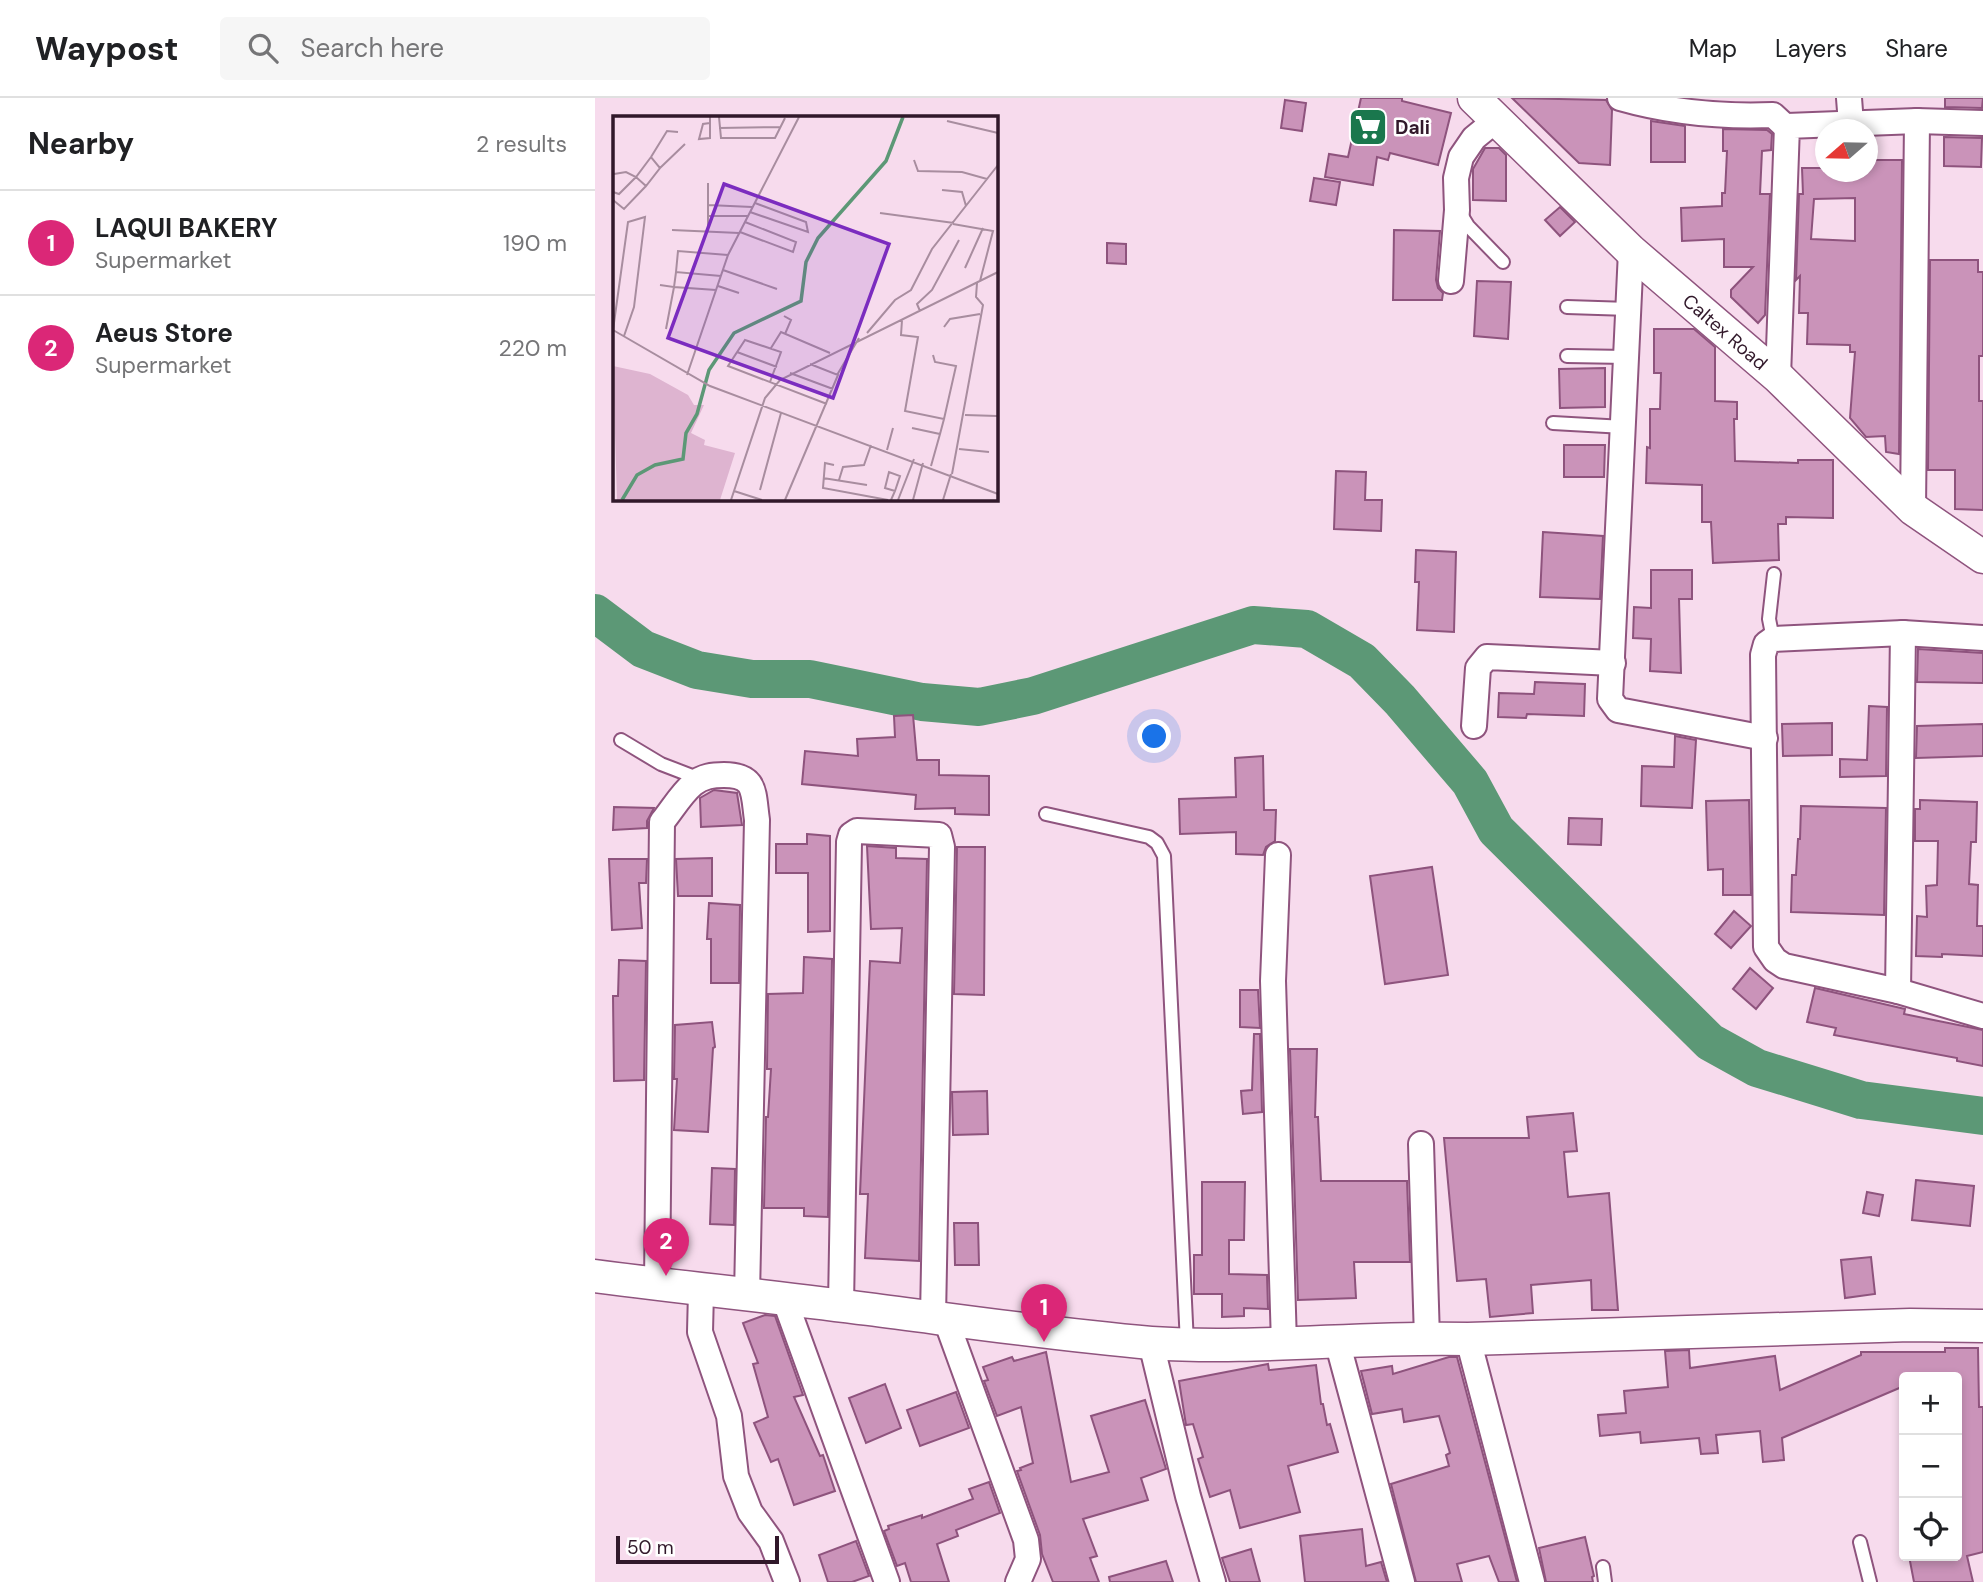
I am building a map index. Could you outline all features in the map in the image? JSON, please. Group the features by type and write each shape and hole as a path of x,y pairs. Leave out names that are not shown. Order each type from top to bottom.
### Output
{"street":[{"name":"Caltex Road","path":"1474,98 1631,251 1777,377 1913,509 1983,557"},
{"path":"1620,98 1651,107 1745,116 1773,114 1787,128 1777,377"},
{"path":"1849,98 1851,119"},
{"path":"1451,281 1457,210 1456,178 1461,157 1473,138 1496,120"},
{"path":"1913,509 1917,121"},
{"path":"1878,123 1983,123"},
{"path":"1787,128 1815,125"},
{"path":"1631,251 1610,699 1618,710 1765,738"},
{"path":"1898,992 1903,633"},
{"path":"1983,638 1903,633 1773,639 1766,644 1763,655 1766,947 1775,960 1784,966 1898,992 1983,1016"},
{"path":"1475,726 1478,668 1487,657 1613,663"},
{"path":"657,1284 662,822 691,785 711,775 740,775 748,780 757,820 747,1295"},
{"path":"841,1305 849,842 851,835 857,831 939,835 942,847 939,1318 1026,1539 1028,1559 1020,1577 999,1582"},
{"path":"1278,855 1273,981 1284,1344"},
{"path":"1421,1144 1427,1338"},
{"path":"595,1276 701,1291 784,1298 1151,1343 1284,1344 1910,1325 1983,1326"},
{"path":"701,1291 700,1332 729,1416 736,1476 750,1512 771,1541 787,1582"},
{"path":"784,1298 887,1582"},
{"path":"1468,1339 1532,1582"},
{"path":"1337,1341 1402,1582"},
{"path":"1151,1343 1188,1496 1213,1582"}],"lane":[{"path":"1457,210 1468,226 1503,262"},
{"path":"1567,307 1629,309"},
{"path":"1567,356 1627,357"},
{"path":"1553,423 1623,427"},
{"path":"1773,639 1769,619 1774,574"},
{"path":"621,740 661,764 701,779"},
{"path":"1046,814 1149,837 1157,843 1164,856 1187,1344"},
{"path":"1860,1542 1870,1582"},
{"path":"1603,1567 1605,1582"}],"building":[{"path":"1361,98 1402,98 1402,101 1451,113 1438,165 1390,153 1388,160 1377,157 1373,185 1325,177 1329,154 1348,157"},
{"path":"1512,98 1606,100 1612,110 1610,165 1579,163"},
{"path":"1945,98 1983,98 1982,108 1945,107"},
{"path":"1285,100 1306,103 1302,131 1281,128"},
{"path":"1651,121 1685,126 1685,162 1651,162"},
{"path":"1723,129 1767,130 1772,134 1771,150 1762,151 1760,194 1770,194 1765,315 1758,323 1731,297 1731,290 1753,267 1724,267 1724,239 1682,241 1681,208 1722,206 1727,151 1723,151"},
{"path":"1944,137 1982,138 1981,167 1944,166"},
{"path":"1485,148 1499,148 1506,155 1506,201 1473,200 1473,169"},
{"path":"1878,160 1902,160 1899,454 1886,452 1885,436 1866,437 1850,418 1855,352 1850,352 1850,345 1807,344 1808,313 1799,313 1800,276 1796,280 1799,194 1803,194 1802,168 1815,168 1815,182 1878,182","holes":["1855,198 1855,241 1811,239 1814,199"]},
{"path":"1314,178 1340,182 1336,205 1310,201"},
{"path":"1560,207 1575,222 1560,236 1545,220"},
{"path":"1394,230 1440,231 1436,280 1443,293 1442,300 1393,300"},
{"path":"1107,243 1126,244 1126,264 1107,263"},
{"path":"1930,260 1978,260 1978,272 1983,272 1983,356 1979,356 1979,401 1983,401 1983,510 1955,509 1955,470 1928,470"},
{"path":"1477,281 1511,282 1508,339 1474,336"},
{"path":"1654,329 1694,329 1715,347 1715,401 1737,402 1737,419 1734,419 1735,461 1798,463 1798,460 1833,460 1833,518 1786,517 1786,524 1778,524 1779,560 1713,563 1711,522 1702,522 1702,485 1646,483 1647,447 1650,448 1650,409 1660,409 1661,373 1654,373"},
{"path":"1605,368 1605,407 1560,408 1559,369"},
{"path":"1564,445 1605,445 1604,477 1564,477"},
{"path":"1336,471 1366,472 1365,500 1382,500 1381,531 1334,529"},
{"path":"1543,532 1603,536 1600,599 1540,597"},
{"path":"1416,550 1456,552 1454,632 1417,630 1419,582 1415,582"},
{"path":"1651,570 1692,570 1692,599 1679,599 1681,673 1650,671 1651,639 1633,638 1634,607 1651,608"},
{"path":"1918,649 1983,653 1983,683 1917,682"},
{"path":"1535,682 1585,684 1584,716 1527,714 1526,718 1498,717 1499,693 1534,694"},
{"path":"1869,706 1887,707 1886,776 1840,777 1840,759 1867,760"},
{"path":"913,715 917,760 939,760 939,775 989,776 989,815 955,814 955,808 915,809 916,795 802,784 805,751 858,756 857,739 895,737 894,716"},
{"path":"1832,723 1832,755 1783,756 1782,724"},
{"path":"1983,724 1983,756 1916,758 1917,726"},
{"path":"1675,736 1696,740 1692,808 1641,806 1642,766 1674,767"},
{"path":"1263,756 1264,810 1276,810 1275,841 1266,847 1263,855 1236,854 1236,832 1180,834 1179,799 1236,797 1235,758"},
{"path":"714,790 737,793 742,825 701,827 700,798"},
{"path":"1749,800 1751,895 1723,895 1723,869 1708,870 1706,801"},
{"path":"1920,800 1977,802 1976,842 1971,842 1969,884 1978,885 1977,926 1983,926 1983,956 1916,956 1917,916 1927,917 1926,886 1937,885 1938,841 1915,841 1915,809 1920,809"},
{"path":"1801,806 1886,808 1884,915 1791,912 1792,875 1796,875"},
{"path":"614,807 654,808 647,821 647,828 613,830"},
{"path":"1569,818 1602,819 1601,845 1568,844"},
{"path":"807,834 830,836 830,931 808,932 808,873 776,873 776,844 807,844"},
{"path":"867,846 896,848 896,858 927,859 919,1261 865,1258 868,1194 860,1194 870,961 900,963 902,928 871,929"},
{"path":"957,847 985,847 984,995 954,994"},
{"path":"712,858 712,896 678,896 676,859"},
{"path":"609,859 647,859 646,883 639,883 642,928 612,930"},
{"path":"1432,867 1448,975 1385,984 1370,876"},
{"path":"709,903 740,905 739,983 711,983 711,939 707,939"},
{"path":"1734,911 1751,926 1731,948 1715,934"},
{"path":"804,957 832,959 828,1217 804,1216 804,1208 764,1208 766,1117 771,1069 767,1069 768,994 803,993"},
{"path":"619,960 646,961 644,1080 614,1081 613,996 618,996"},
{"path":"1750,968 1773,988 1756,1009 1733,989"},
{"path":"1815,988 1905,1009 1904,1014 1983,1030 1983,1066 1957,1061 1957,1058 1834,1035 1836,1028 1807,1022"},
{"path":"1240,990 1258,990 1260,1028 1240,1027"},
{"path":"712,1022 715,1047 708,1132 674,1130 677,1079 674,1079 675,1025"},
{"path":"1254,1034 1260,1034 1262,1112 1243,1114 1241,1091 1252,1090"},
{"path":"1290,1049 1317,1049 1315,1117 1318,1117 1321,1181 1407,1181 1410,1262 1354,1262 1356,1298 1298,1300"},
{"path":"987,1091 988,1134 953,1135 952,1092"},
{"path":"1573,1113 1577,1151 1564,1152 1568,1197 1609,1193 1618,1310 1592,1310 1591,1280 1531,1285 1533,1313 1490,1317 1486,1279 1457,1281 1444,1138 1529,1138 1527,1117"},
{"path":"712,1168 735,1169 734,1225 710,1224"},
{"path":"1916,1180 1974,1186 1970,1226 1912,1220"},
{"path":"1202,1182 1245,1182 1244,1240 1229,1240 1229,1274 1267,1275 1268,1309 1244,1308 1244,1316 1222,1317 1222,1294 1194,1294 1194,1255 1202,1255"},
{"path":"1867,1192 1883,1195 1879,1216 1863,1213"},
{"path":"954,1223 978,1223 979,1265 955,1265"},
{"path":"1871,1257 1875,1294 1845,1298 1841,1260"},
{"path":"765,1315 775,1316 803,1395 794,1397 820,1456 823,1455 835,1491 794,1505 778,1459 771,1462 754,1423 768,1417 753,1364 758,1363 743,1323"},
{"path":"1945,1348 1978,1348 1979,1407 1983,1407 1983,1552 1967,1556 1973,1582 1914,1582 1910,1561 1962,1561 1962,1372 1899,1372 1899,1388 1782,1438 1784,1460 1763,1462 1760,1431 1716,1435 1718,1453 1701,1454 1699,1438 1641,1443 1640,1432 1600,1436 1598,1415 1626,1413 1624,1391 1668,1387 1665,1351 1689,1350 1690,1368 1775,1356 1780,1390 1861,1355 1861,1352 1945,1352"},
{"path":"1046,1352 1071,1482 1109,1472 1091,1416 1145,1400 1166,1469 1141,1478 1148,1500 1083,1519 1097,1556 1090,1558 1099,1582 1053,1582 1042,1554 1040,1535 1017,1471 1033,1463 1021,1407 997,1416 984,1381 988,1380 983,1367 1012,1357 1014,1361"},
{"path":"1457,1357 1517,1582 1499,1582 1489,1556 1457,1564 1462,1582 1416,1582 1391,1484 1449,1466 1446,1455 1450,1453 1439,1416 1404,1422 1402,1409 1372,1414 1361,1371 1392,1366 1393,1374"},
{"path":"1268,1364 1269,1370 1316,1365 1321,1404 1338,1452 1288,1466 1300,1512 1240,1528 1230,1490 1210,1497 1198,1459 1203,1457 1193,1424 1186,1425 1179,1381"},
{"path":"885,1384 901,1428 866,1443 849,1398"},
{"path":"956,1392 969,1428 920,1446 907,1410"},
{"path":"989,1482 1000,1513 956,1530 958,1536 937,1544 949,1582 911,1582 905,1563 897,1566 884,1531 889,1529 888,1526 922,1515 922,1518 973,1499 969,1489"},
{"path":"1362,1529 1366,1566 1381,1562 1387,1582 1305,1582 1300,1536"},
{"path":"1585,1537 1593,1582 1546,1582 1539,1548"},
{"path":"856,1541 869,1576 852,1582 828,1582 819,1555"},
{"path":"1251,1549 1260,1582 1230,1582 1222,1558"},
{"path":"1166,1561 1173,1582 1110,1582 1109,1577"}],"waterway":[{"path":"595,613 643,649 697,670 752,679 810,679 922,702 979,707 1033,696 1253,625 1307,629 1362,661 1400,700 1470,782 1496,830 1710,1042 1757,1068 1861,1100 1983,1116"}],"place":[{"name":"Dali","path":"1368,127"},
{"name":"Aeus Store","path":"666,1276"},
{"name":"LAQUI BAKERY","path":"1044,1342"}]}
